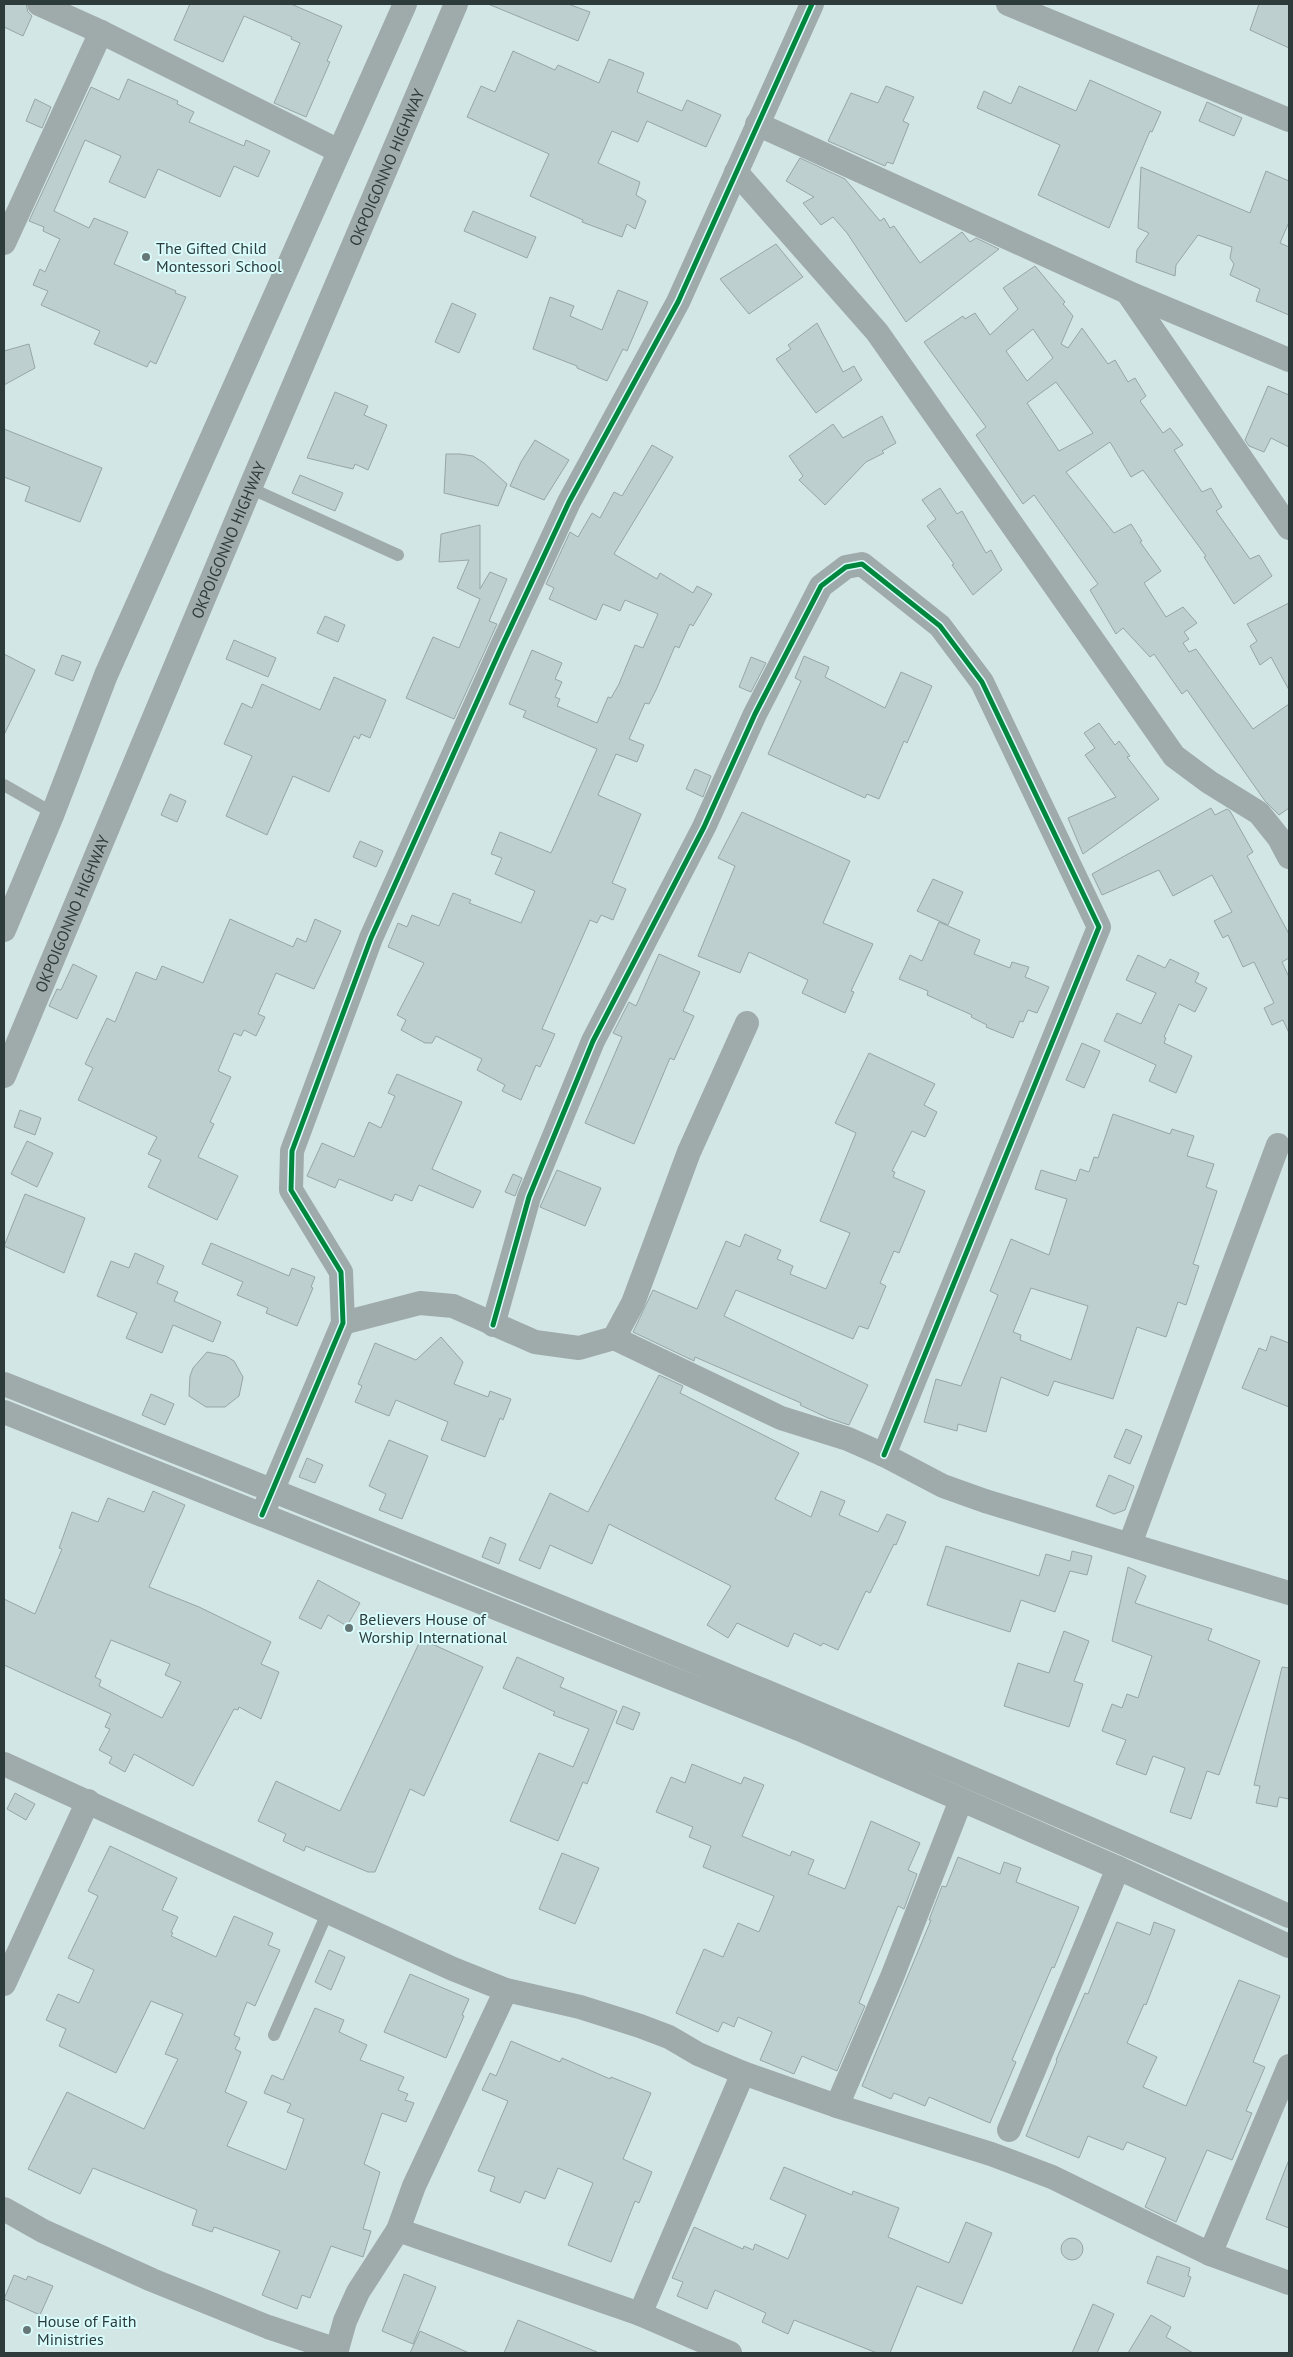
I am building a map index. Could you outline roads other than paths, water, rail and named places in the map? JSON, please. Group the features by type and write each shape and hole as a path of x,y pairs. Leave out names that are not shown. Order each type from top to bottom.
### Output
{"street":[{"path":"4,930 53,813 106,675 405,4"},
{"name":"OKPOIGONNO HIGHWAY","path":"4,1076 250,488 456,4"},
{"path":"262,1515 344,1323 341,1272 291,1190 292,1151 371,938 501,648 569,502 678,302 812,4"},
{"path":"1008,4 1289,120"},
{"path":"52,7 339,151"},
{"path":"4,243 101,32"},
{"path":"757,124 1127,292 1289,360"},
{"path":"736,172 877,332 1174,756 1209,782 1259,814 1279,838 1289,857"},
{"path":"1127,292 1289,528"},
{"path":"493,1325 529,1197 593,1041 704,827 755,714 821,586 846,566 862,564 940,626 982,682 1099,927 884,1455"},
{"path":"614,1338 634,1303 689,1152 747,1023"},
{"path":"1130,1544 1278,1145"},
{"path":"344,1323 420,1304 453,1306 535,1342 579,1348 614,1338 781,1418 848,1440 884,1455 943,1486 986,1501 1289,1593"},
{"path":"4,1384 272,1490 809,1709 1047,1810 1289,1916"},
{"path":"4,1412 799,1729 1118,1868 1289,1946"},
{"path":"4,1764 453,1969 506,1990 580,2007 640,2026 669,2037 698,2054 743,2073 837,2106 991,2154 1052,2177 1210,2254 1289,2283"},
{"path":"837,2106 892,1977 961,1800"},
{"path":"4,1984 88,1801"},
{"path":"1009,2130 1118,1868"},
{"path":"4,2209 43,2231 152,2280 268,2327 336,2351 345,2321 358,2292 398,2230 414,2186 506,1990"},
{"path":"1210,2254 1289,2066"},
{"path":"640,2314 743,2073"},
{"path":"398,2230 640,2314 730,2353"}],"lane":[{"path":"250,488 398,555"},
{"path":"4,785 53,813"},
{"path":"274,2035 328,1911"}],"place":[{"name":"The Gifted Child Montessori School","path":"146,257"},
{"name":"Believers House of Worship International","path":"349,1628"},
{"name":"House of Faith Ministries","path":"27,2330"}]}
